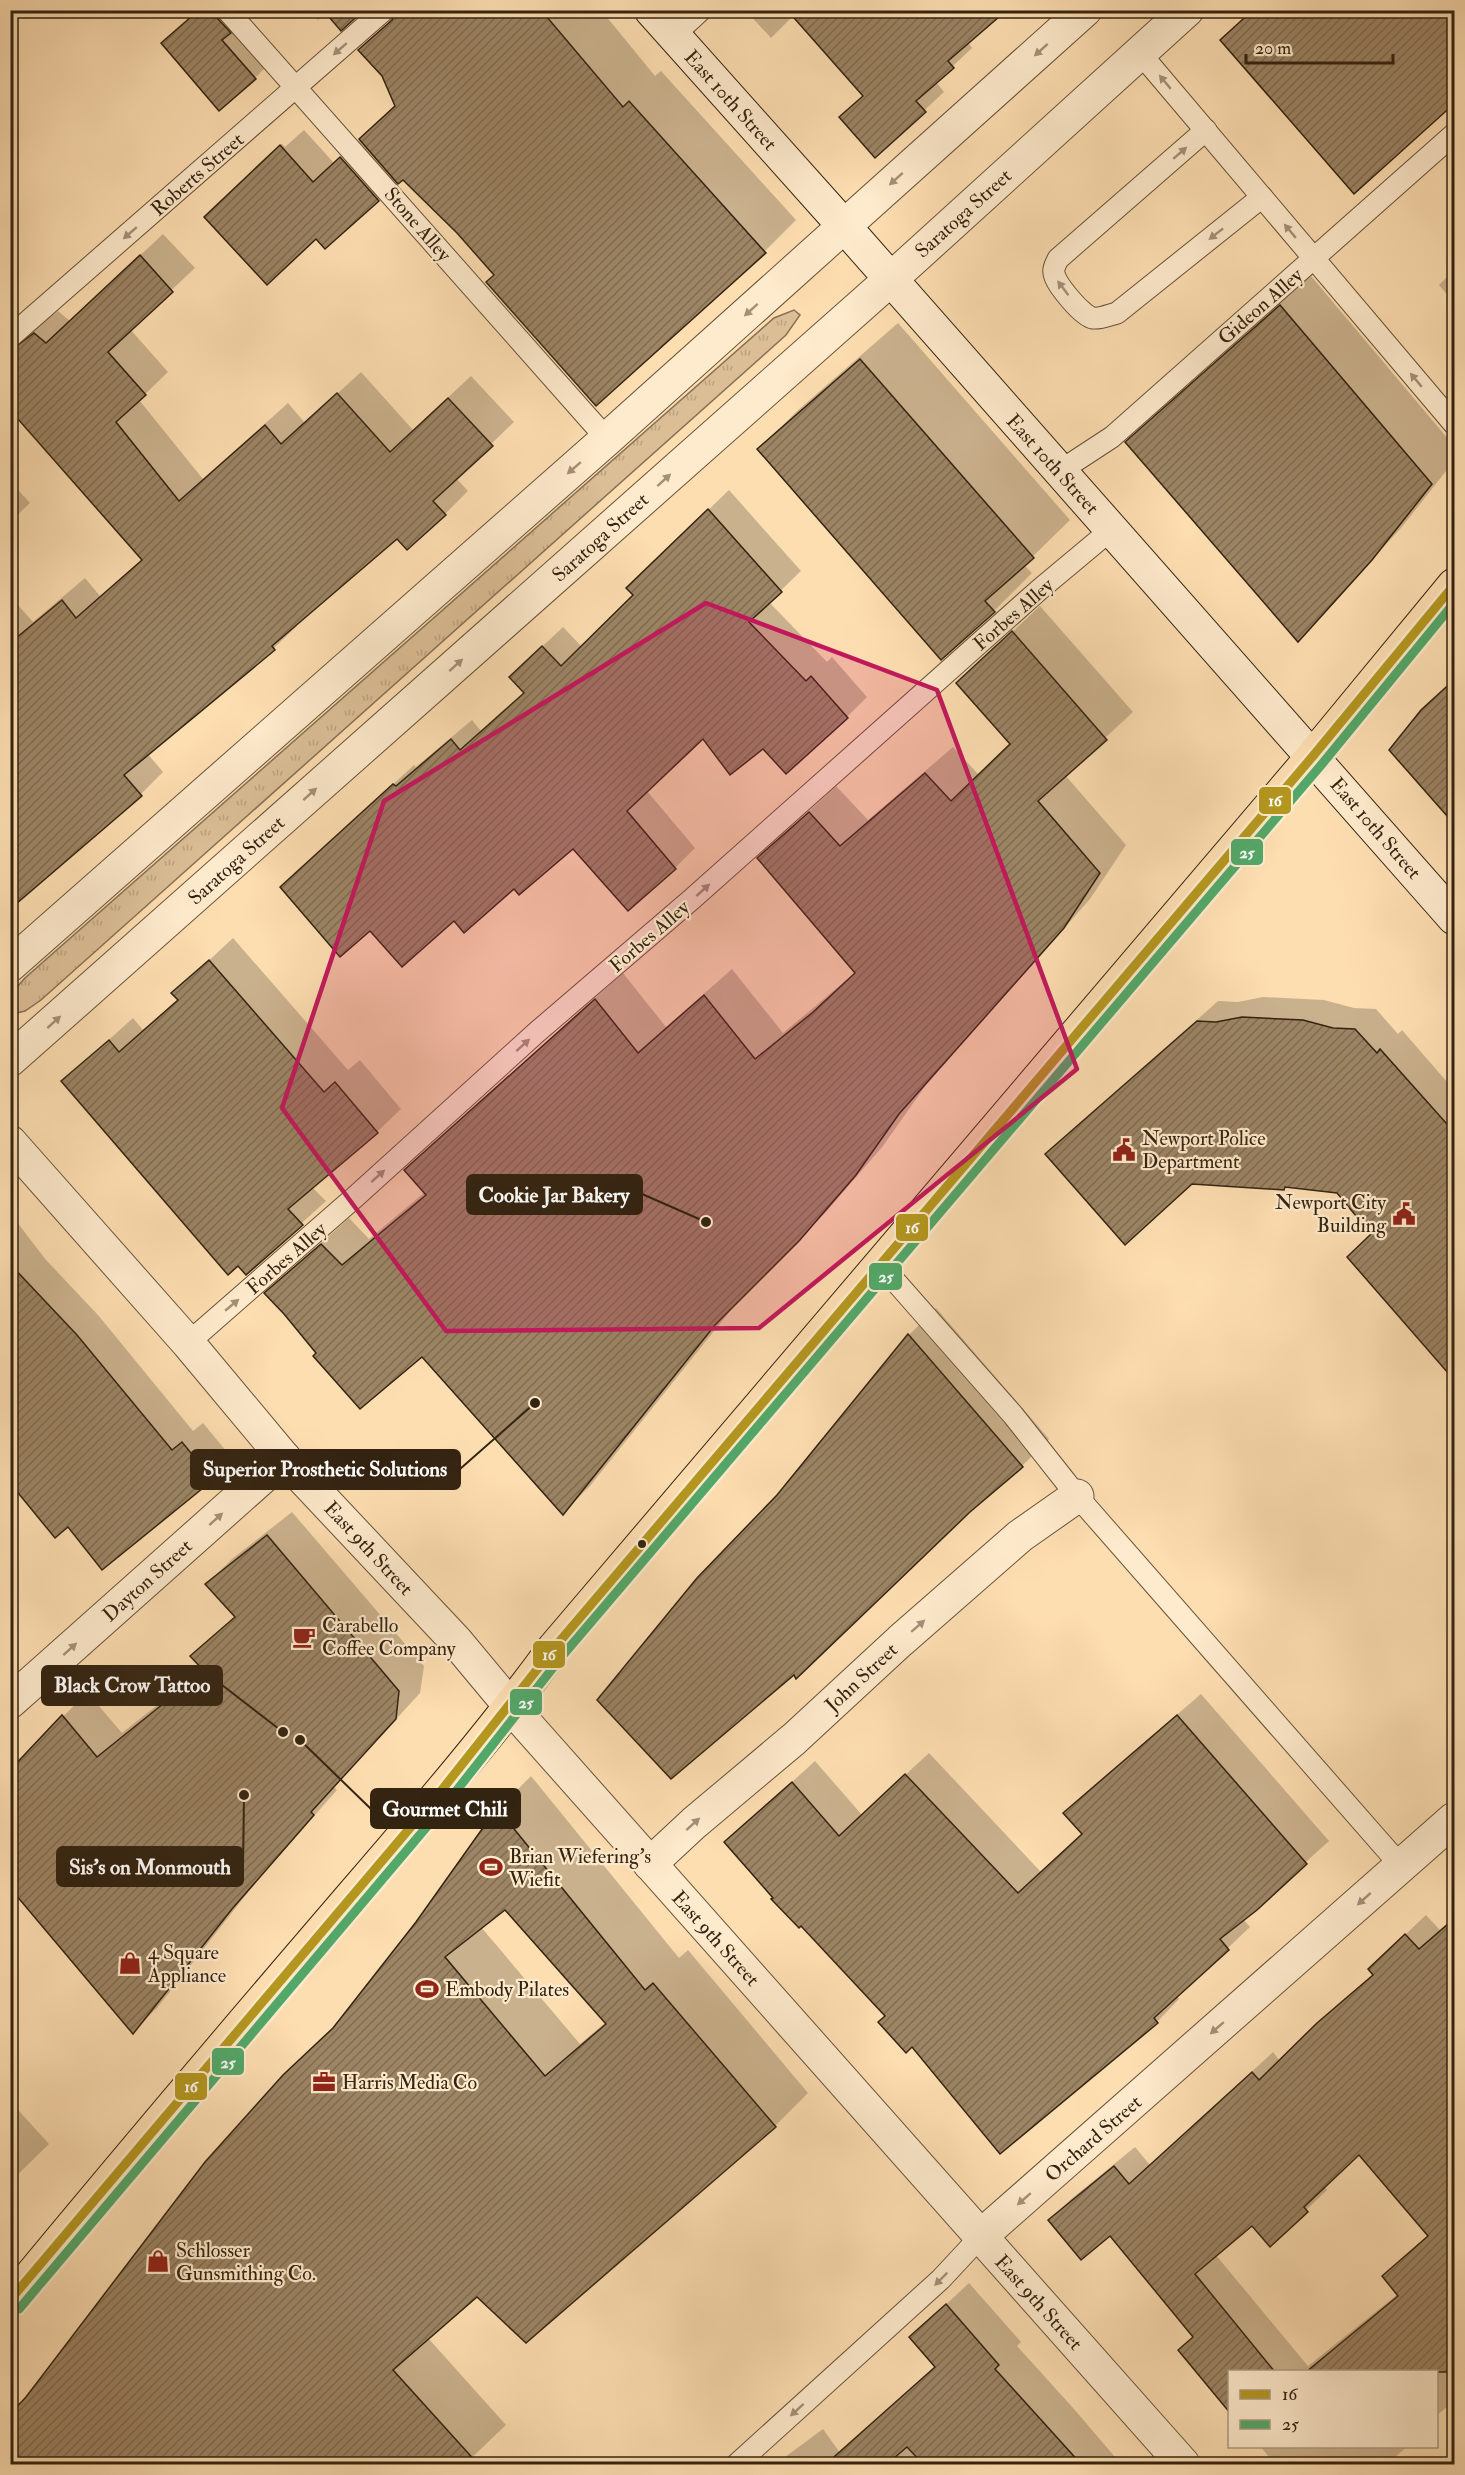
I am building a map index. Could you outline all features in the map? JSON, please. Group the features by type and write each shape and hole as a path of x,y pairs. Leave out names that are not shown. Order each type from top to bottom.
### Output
{"main road":[{"path":"10,2301 511,1707 554,1648 1313,756 1455,585"}],"street":[{"name":"East 10th Street","path":"651,10 1455,918"},
{"name":"Saratoga Street","path":"10,1060 891,279 1187,10"},
{"path":"10,965 607,439 1075,14"},
{"name":"East 9th Street","path":"10,1142 188,1343 284,1458 456,1641 511,1707 1183,2464"},
{"name":"Dayton Street","path":"10,1702 284,1458"},
{"name":"John Street","path":"650,1864 694,1823 794,1739 900,1641 1020,1536 1077,1496"},
{"name":"Orchard Street","path":"981,2236 1455,1819"}],"lane":[{"name":"Stone Alley","path":"227,10 607,439"},
{"name":"Roberts Street","path":"10,337 384,10"},
{"path":"674,35 701,10"},
{"path":"1140,53 1455,424"},
{"path":"1206,130 1058,259 1053,268 1055,277 1083,314 1093,318 1117,313 1262,197"},
{"name":"Gideon Alley","path":"1060,471 1112,437 1455,134"},
{"name":"Forbes Alley","path":"188,1343 355,1197 537,1032 692,899 1039,590 1112,529"},
{"path":"880,1264 1013,1415 1077,1496 1401,1866"},
{"name":"Orchard Street","path":"737,2464 941,2279 981,2236"}],"highlighted area":[{"path":"706,603 937,690 1077,1069 759,1328 446,1331 282,1108 384,801"}],"green space":[{"path":"794,310 800,315 786,335 41,1000 25,1011 13,1014 10,999 25,978 774,318"}],"building":[{"path":"199,10 215,10 217,18 231,33 222,40 256,79 219,111 161,43"},
{"path":"323,10 364,10 341,31"},
{"path":"396,10 541,10 623,107 629,101 766,253 596,406 486,282 494,275 457,233 403,180 398,184 359,139 395,106 382,76 358,50 392,20"},
{"path":"787,10 1007,10 948,61 954,68 916,101 926,112 875,158 839,117 863,96"},
{"path":"1253,10 1455,10 1455,103 1354,194 1220,40"},
{"path":"280,145 313,182 340,157 379,201 325,249 316,239 267,285 204,217"},
{"path":"140,255 173,292 108,352 146,395 116,422 179,501 265,425 281,444 337,393 390,452 448,398 493,446 433,501 446,515 407,550 397,539 272,646 275,650 124,775 142,796 10,909 10,643 62,600 76,618 142,560 10,410 10,351 34,333 46,343"},
{"path":"1280,305 1432,484 1372,560 1298,642 1125,442"},
{"path":"860,359 1034,558 985,601 995,612 941,660 757,449"},
{"path":"708,509 782,592 749,622 806,681 811,676 848,718 786,774 763,749 730,775 703,739 627,811 676,869 628,911 573,849 519,895 514,889 464,933 454,921 402,967 370,931 340,957 280,887 393,784 396,786 451,739 460,750 524,693 509,677 542,646 561,666 633,595 626,588"},
{"path":"1012,631 1107,740 1038,801 1100,873 1064,928 899,1114 856,1175 799,1241 715,1325 563,1515 422,1357 360,1409 313,1356 316,1353 264,1293 321,1244 342,1265 426,1195 404,1170 595,999 638,1053 704,995 755,1059 812,1013 855,973 757,858 809,812 840,846 925,773 951,801 1010,744 956,683"},
{"path":"1455,679 1455,825 1389,750 1421,710"},
{"path":"209,960 324,1092 335,1082 378,1133 288,1209 303,1225 246,1275 238,1266 228,1275 61,1081 109,1040 119,1052 178,1000 171,993"},
{"name":"Newport City Building","path":"1242,1017 1303,1020 1333,1028 1355,1029 1377,1053 1380,1049 1455,1133 1455,1381 1347,1257 1371,1234 1337,1193 1285,1187 1284,1190 1192,1184 1125,1245 1045,1154 1197,1021 1216,1022"},
{"path":"10,1264 77,1335 172,1450 182,1442 213,1480 102,1570 68,1527 55,1538 10,1483"},
{"path":"908,1334 1023,1467 970,1512 796,1679 794,1675 671,1779 597,1700 697,1578 777,1495"},
{"path":"267,1535 399,1691 396,1719 311,1812 314,1815 232,1909 133,2034 10,1888 10,1770 62,1715 97,1757 204,1671 190,1656 235,1617 205,1584"},
{"path":"1177,1715 1307,1864 1257,1910 1220,1939 1229,1950 1154,2018 1158,2023 1000,2154 912,2047 906,2053 878,2022 885,2016 801,1926 799,1928 771,1899 773,1898 724,1842 792,1782 839,1836 905,1774 1018,1893 1082,1834 1063,1813"},
{"path":"497,1808 645,1990 653,1983 776,2127 526,2343 477,2297 393,2370 478,2464 10,2464 10,2414 26,2397 205,2162 283,2075 333,2028 416,1922","holes":["505,1910 606,2024 545,2076 445,1957"]},
{"path":"1455,1918 1455,2372 1308,2370 1398,2296 1382,2276 1428,2236 1359,2155 1304,2207 1308,2212 1270,2247 1252,2226 1195,2274 1273,2370 1228,2370 1228,2411 1178,2350 1193,2337 1110,2236 1081,2260 1048,2220 1114,2166 1129,2184 1252,2072 1259,2080 1317,2023 1373,1975 1368,1969 1405,1934 1419,1949"},
{"path":"946,2304 999,2365 995,2369 1081,2464 923,2464 907,2447 887,2464 826,2464 935,2367 909,2337"}],"transit line":[{"name":"16","path":"10,2300 437,1796 554,1648 1313,756 1454,585"},
{"name":"25","path":"19,2309 446,1804 563,1655 1322,764 1454,603"}],"place":[{"name":"Newport Police Department","path":"1124,1150"},
{"name":"Newport City Building","path":"1404,1214"},
{"name":"Cookie Jar Bakery","path":"706,1222"},
{"name":"Superior Prosthetic Solutions","path":"535,1403"},
{"name":"Carabello Coffee Company","path":"304,1637"},
{"name":"Black Crow Tattoo","path":"283,1732"},
{"name":"Gourmet Chili","path":"300,1740"},
{"name":"Sis's on Monmouth","path":"244,1795"},
{"name":"Brian Wiefering's Wiefit","path":"491,1867"},
{"name":"4 Square Appliance","path":"130,1963"},
{"name":"Embody Pilates","path":"427,1989"},
{"name":"Harris Media Co","path":"324,2082"},
{"name":"Schlosser Gunsmithing Co.","path":"158,2261"}]}
